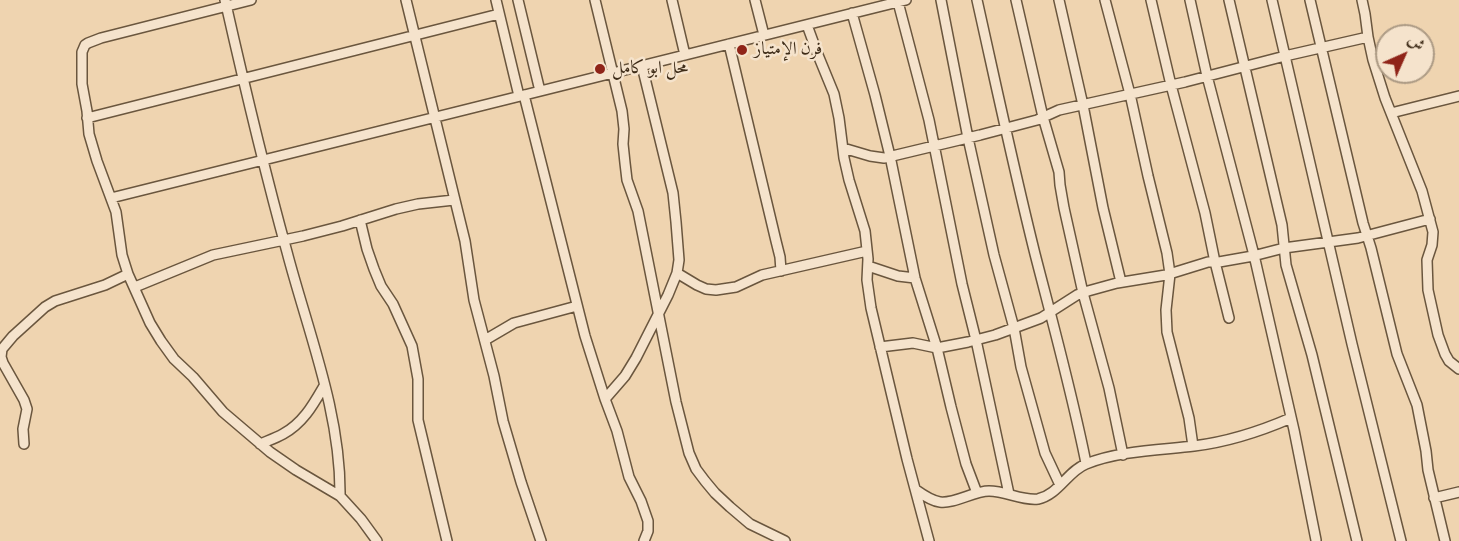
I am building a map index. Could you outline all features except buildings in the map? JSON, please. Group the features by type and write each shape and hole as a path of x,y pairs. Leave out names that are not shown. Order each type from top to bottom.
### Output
{"street":[{"path":"251,0 226,3 101,38 85,45 82,52 82,84 92,145 116,212 122,255 128,274 161,341 174,359 223,411 260,444 296,470 340,496 377,541"},
{"path":"406,0 465,241 474,300 510,448 541,541"},
{"path":"496,0 557,223 577,306 617,431 629,477 648,521 648,531 644,541"},
{"path":"518,0 540,91"},
{"path":"595,0 622,111 627,180 638,211 676,402 689,453 696,469 715,493 750,524 785,541"},
{"path":"672,0 685,55"},
{"path":"755,0 764,36"},
{"path":"941,0 968,138 992,245 1014,328 1021,367 1045,453 1060,485"},
{"path":"977,0 1005,128 1072,396 1086,463"},
{"path":"1016,0 1043,117 1059,171 1064,208 1083,293 1109,388 1123,455"},
{"path":"1059,0 1121,282"},
{"path":"1105,0 1130,94 1167,253 1170,274 1166,310 1167,332 1193,446"},
{"path":"1151,0 1229,318"},
{"path":"1190,0 1207,76 1254,255 1316,540"},
{"path":"1229,0 1282,225 1286,265 1312,355 1357,541"},
{"path":"1272,0 1401,541"},
{"path":"1310,0 1397,354 1417,405 1434,498 1445,541"},
{"path":"1362,0 1373,60 1422,191 1433,232 1427,260 1428,290 1441,346 1449,361 1459,369"},
{"path":"111,198 902,1 1009,494"},
{"path":"226,3 242,79 333,423 339,460 340,496"},
{"path":"87,118 499,14"},
{"path":"852,14 890,156 915,278 937,348 966,464 977,493"},
{"path":"807,24 834,94 849,180 865,231 867,280 871,308 929,541"},
{"path":"843,148 884,158 1005,128 1059,110 1368,37"},
{"path":"729,44 776,241 781,271"},
{"path":"605,399 626,376 668,295 679,260 673,193 642,66"},
{"path":"1391,113 1459,96"},
{"path":"135,288 213,255 284,241 342,226 396,208 454,200"},
{"path":"880,347 913,343 937,348 976,340 1041,318 1083,293 1121,282 1170,274 1208,262 1367,236 1430,219"},
{"path":"360,220 367,249 381,286 399,316 412,346 418,379 418,420 447,541"},
{"path":"676,273 706,289 716,290 736,287 762,275 867,251"},
{"path":"868,266 898,276 915,278"},
{"path":"24,444 23,429 27,409 3,363 2,349 54,301 105,285 128,274"},
{"path":"485,340 514,323 577,306"},
{"path":"260,444 281,435 296,425 309,412 324,386"},
{"path":"916,490 938,502 946,503 987,490 1026,499 1042,498 1086,463 1123,455 1230,439 1291,418"},
{"path":"1434,498 1459,492"}],"place":[{"name":"فرن الإمتياز","path":"742,50"},
{"name":"محل ابو كامل","path":"600,69"}]}
